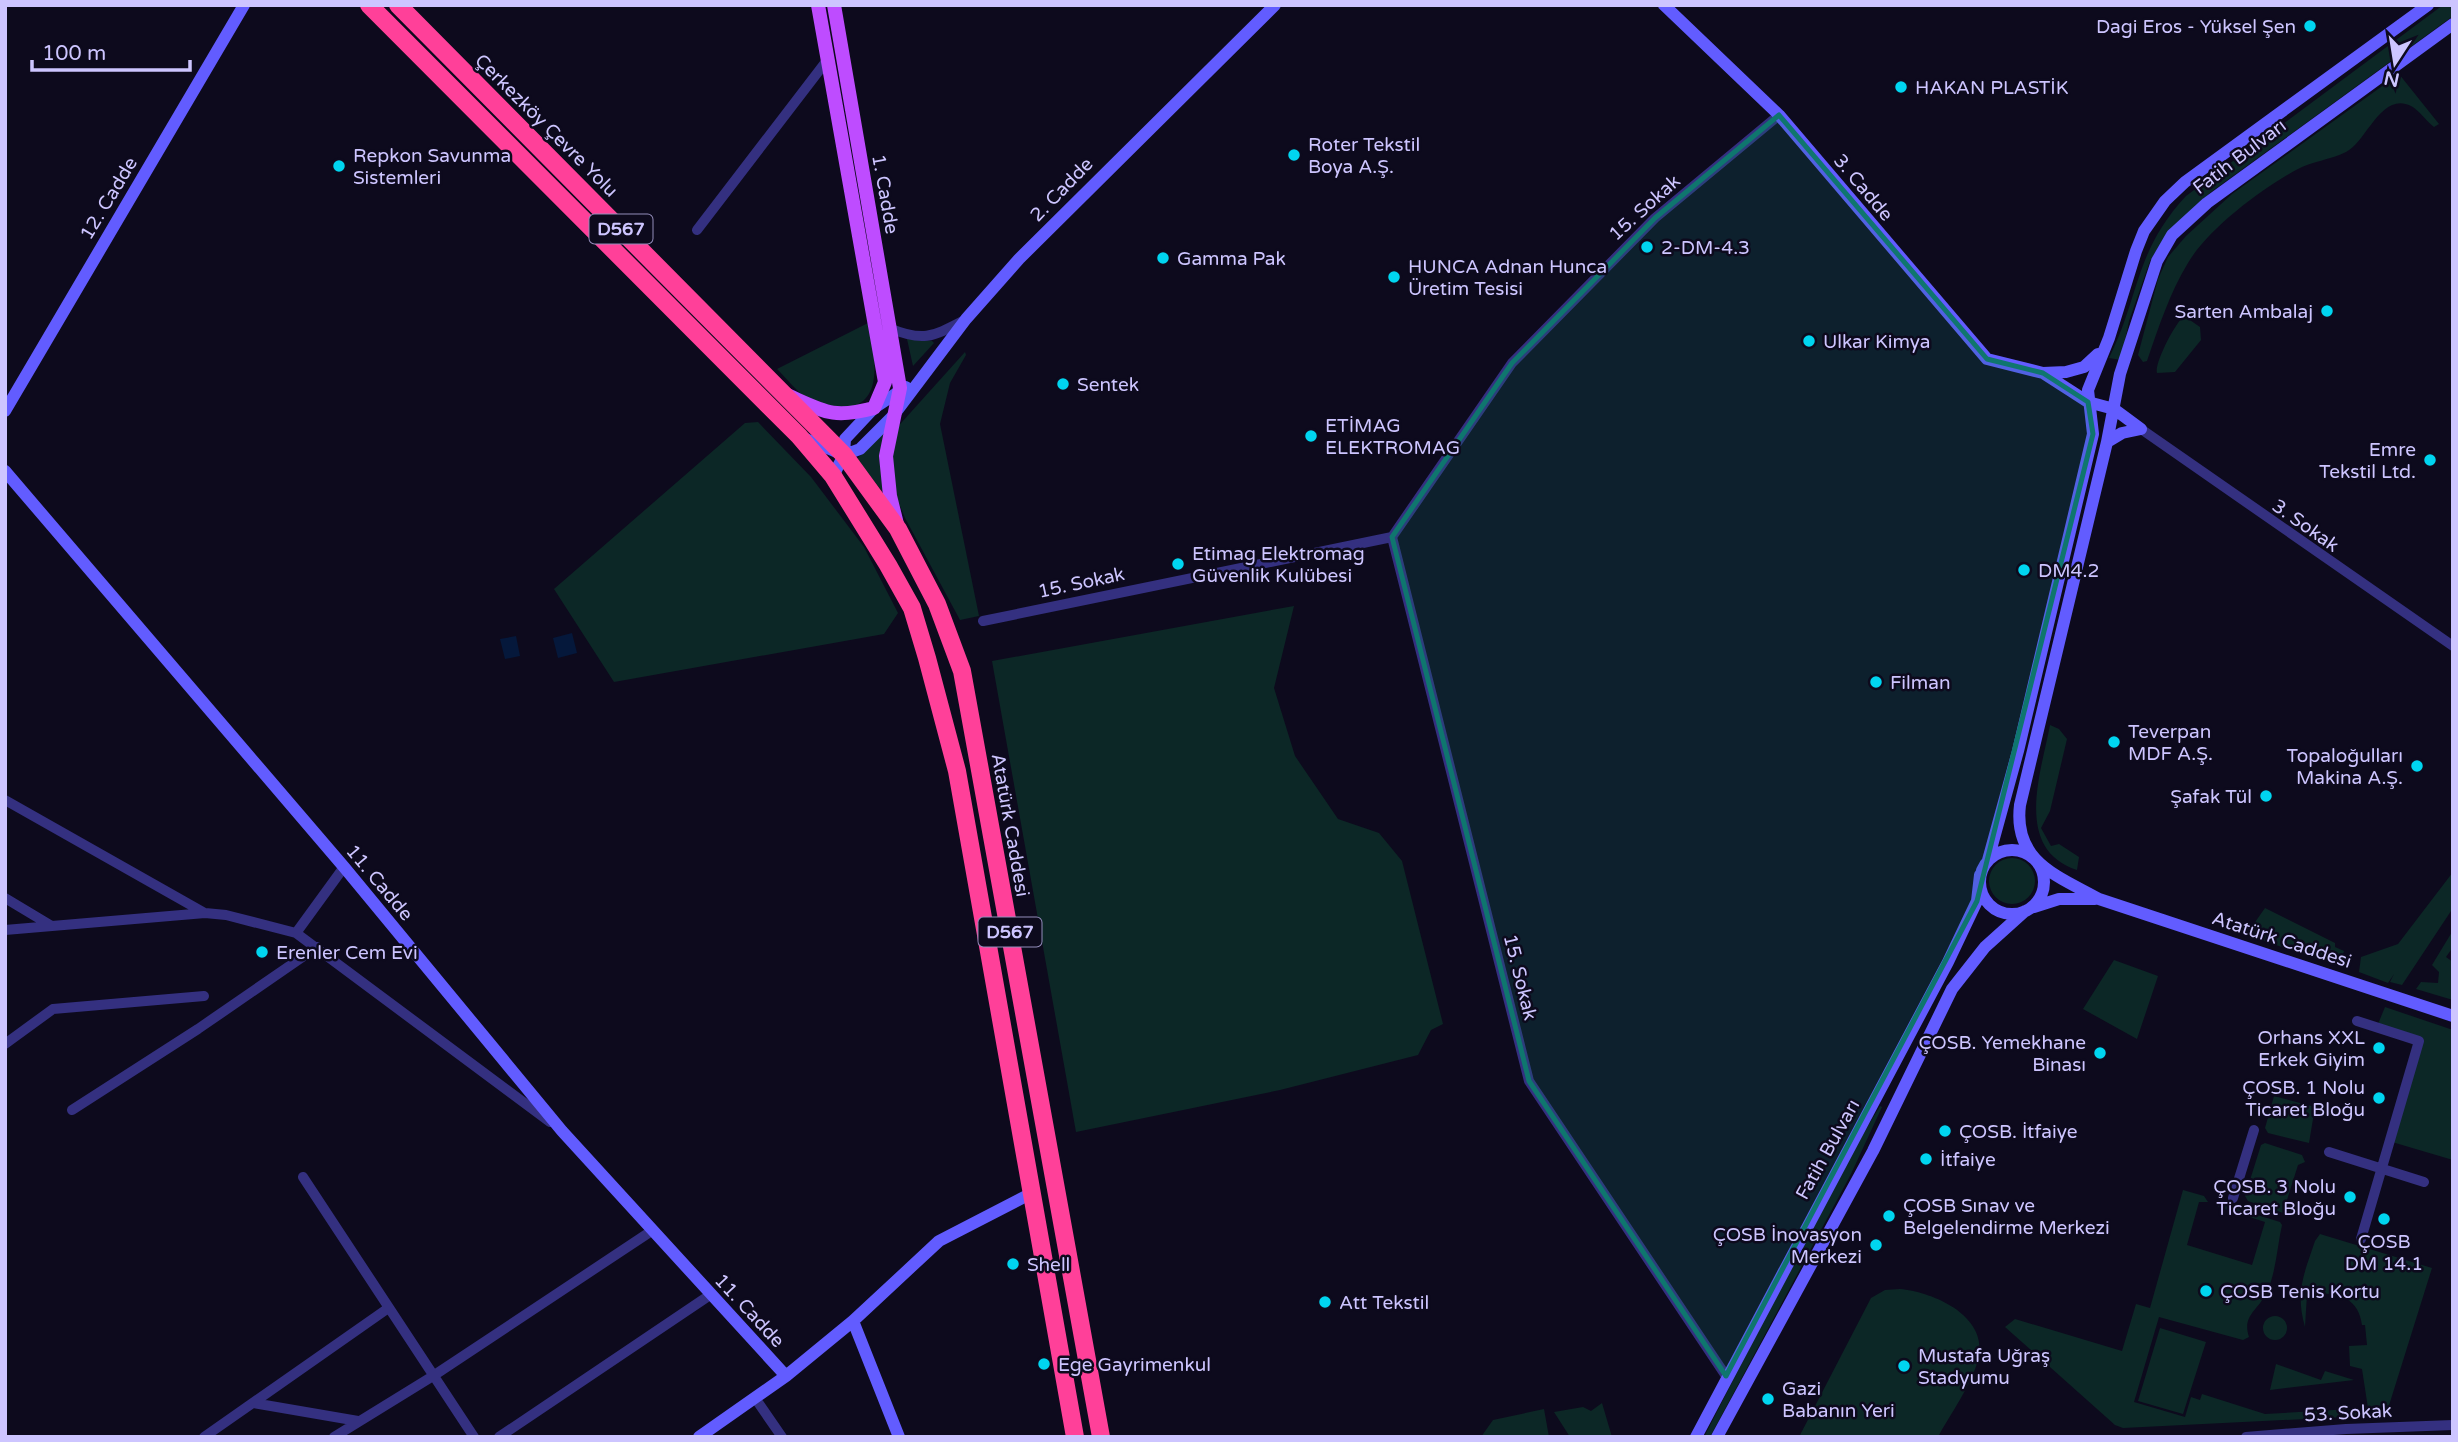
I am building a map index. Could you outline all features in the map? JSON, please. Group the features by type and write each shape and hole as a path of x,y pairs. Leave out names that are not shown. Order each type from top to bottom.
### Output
{"highway":[{"name":"D567","path":"369,5 799,436 834,476 912,608 957,771 1075,1437"},
{"name":"Çerkezköy Çevre Yolu","path":"398,5 844,455"},
{"name":"Atatürk Caddesi","path":"844,455 898,529 937,604 962,670 1101,1437"}],"main road":[{"name":"1. Cadde","path":"818,5 885,382"},
{"name":"1. Cadde","path":"834,5 900,388"},
{"path":"786,394 823,411 845,416 874,408 885,382"},
{"path":"898,529 890,496 886,456 892,416 900,388"}],"street":[{"name":"12. Cadde","path":"5,411 244,5"},
{"name":"2. Cadde","path":"844,455 860,449 892,416 967,319 1019,260 1275,5"},
{"name":"3. Cadde","path":"1664,5 1779,115 1987,359 2043,373"},
{"path":"2099,899 2059,899 2004,913 1990,905 1980,888 1980,875 1988,860 2018,751 2093,434 2088,390 2139,241 2165,201 2234,145 2428,5"},
{"name":"Fatih Bulvarı","path":"2034,858 2019,835 2020,805 2107,442 2120,374 2151,274 2172,235 2244,175 2453,24"},
{"path":"697,230 828,59"},
{"name":"15. Sokak","path":"982,621 1392,537 1512,363 1655,218 1779,115"},
{"path":"889,328 906,335 932,337 967,319"},
{"path":"2043,373 2084,367 2103,349"},
{"path":"2095,368 2105,367 2120,374"},
{"path":"2043,373 2088,402 2113,409 2141,429"},
{"path":"885,382 900,388"},
{"path":"834,476 844,455 845,439 874,408 900,388 920,383"},
{"path":"2107,442 2122,433 2141,429"},
{"name":"3. Sokak","path":"2141,429 2453,646"},
{"path":"799,436 844,455"},
{"name":"11. Cadde","path":"5,471 344,867 562,1130 786,1376"},
{"name":"15. Sokak","path":"1392,537 1529,1081 1726,1377"},
{"path":"5,800 205,913"},
{"path":"1988,860 2009,850 2022,851 2058,877 2099,899"},
{"path":"2028,909 2044,886 2042,870 2034,858"},
{"path":"296,933 344,867"},
{"name":"Fatih Bulvarı","path":"1696,1437 1948,962 1977,901 1980,875"},
{"path":"5,898 51,925"},
{"name":"Atatürk Caddesi","path":"2099,899 2453,1016"},
{"name":"Fatih Bulvarı","path":"1717,1437 1873,1151 1952,989 1985,947 2028,909"},
{"path":"5,930 205,913 226,915 296,933 562,1130"},
{"path":"72,1110 205,1025 317,947"},
{"path":"5,1044 53,1009 204,996"},
{"path":"2357,1021 2419,1041 2361,1239"},
{"path":"2233,1198 2254,1130"},
{"path":"2329,1152 2424,1182"},
{"path":"303,1177 387,1310 474,1437"},
{"path":"699,1437 786,1376 853,1321 939,1241 1032,1193"},
{"path":"334,1437 433,1376 653,1230"},
{"path":"499,1437 710,1295"},
{"path":"204,1437 387,1310"},
{"path":"853,1321 899,1437"},
{"path":"755,1398 782,1437"},
{"path":"253,1404 358,1421"},
{"name":"53. Sokak","path":"2246,1437 2453,1425"}],"highlighted area":[{"path":"1779,115 1987,359 2043,373 2088,402 2093,434 1977,901 1726,1376 1529,1081 1392,537 1512,363 1655,218"}],"green space":[{"path":"2443,5 2453,5 2453,16 2211,192 2169,230 2150,261 2129,321 2121,360 2109,358 2156,236 2186,196"},
{"path":"2399,74 2439,124 2434,127 2411,106 2400,103 2391,106 2346,152 2296,170 2236,211 2208,237 2188,263 2170,298 2147,361 2143,362 2138,355 2158,279 2168,257 2186,236 2232,194"},
{"path":"2184,316 2200,327 2201,340 2175,372 2157,373 2166,344"},
{"path":"870,322 874,379 868,396 861,402 845,408 816,403 800,393 777,369"},
{"path":"907,339 934,343 913,366"},
{"path":"965,352 966,355 950,383 940,424 979,616 960,620 905,518 891,484 893,432"},
{"path":"758,422 811,477 864,547 898,613 884,634 614,682 554,589 745,423"},
{"path":"884,430 884,491 882,491 857,459"},
{"path":"1294,606 1274,688 1295,756 1338,819 1379,833 1402,861 1443,1024 1431,1030 1418,1055 1280,1090 1076,1132 992,661"},
{"path":"2050,725 2059,729 2067,739 2050,811 2041,828 2051,846 2059,844 2079,857 2077,870 2057,860 2045,845 2038,828 2038,786"},
{"path":"2012,858 2028,865 2035,881 2028,897 2012,904 1996,897 1989,881 1996,865"},
{"path":"2453,872 2453,908 2402,985 2390,982 2394,974 2388,983 2359,972 2361,957 2398,944"},
{"path":"2265,908 2335,943 2335,947 2344,951 2339,966 2246,935"},
{"path":"2452,932 2453,947 2446,957 2453,962 2453,1000 2416,989 2421,982 2438,983 2439,972 2432,965"},
{"path":"2114,960 2158,976 2137,1039 2083,1009"},
{"path":"2385,1007 2453,1030 2453,1160 2392,1142 2421,1040 2378,1024"},
{"path":"2274,1096 2315,1107 2309,1143 2268,1133 2265,1128"},
{"path":"1880,1106 1882,1107 1851,1174 1710,1437 1704,1437 1835,1181"},
{"path":"2265,1143 2302,1155 2305,1162 2298,1165 2287,1200 2291,1203 2290,1209 2283,1213 2248,1201 2245,1196 2261,1145"},
{"path":"2183,1190 2204,1196 2208,1202 2199,1202 2187,1245 2252,1265 2265,1222 2218,1207 2219,1203 2280,1222 2282,1225 2274,1269 2266,1294 2247,1324 2249,1337 2243,1340 2159,1317 2134,1402 2185,1417 2191,1397 2200,1400 2202,1394 2265,1414 2368,1408 2362,1369 2350,1366 2349,1346 2367,1345 2365,1325 2362,1325 2355,1307 2343,1297 2307,1294 2305,1327 2301,1303 2302,1283 2315,1241 2320,1234 2432,1268 2386,1415 2123,1428 2115,1425 2005,1327 2015,1319 2122,1351 2136,1304 2150,1308"},
{"name":"Mustafa Uğraş Stadyumu","path":"1900,1289 1942,1301 1956,1309 1976,1331 1978,1360 1971,1380 1938,1437 1799,1437 1871,1298 1885,1290"},
{"path":"2275,1316 2284,1319 2287,1328 2284,1337 2275,1340 2266,1337 2263,1328 2266,1319"},
{"path":"2160,1328 2206,1342 2183,1414 2138,1401"},
{"path":"2276,1364 2321,1380 2325,1371 2354,1380 2270,1390"},
{"path":"1602,1403 1612,1437 1570,1437 1554,1412 1583,1407 1591,1411"},
{"path":"1544,1409 1549,1437 1481,1437 1493,1420"}],"water":[{"path":"572,633 577,653 558,658 553,638"},
{"path":"516,636 520,656 505,659 500,639"}],"place":[{"name":"Dagi Eros - Yüksel Şen","path":"2310,26"},
{"name":"HAKAN PLASTİK","path":"1901,87"},
{"name":"Roter Tekstil Boya A.Ş.","path":"1294,155"},
{"name":"Repkon Savunma Sistemleri","path":"339,166"},
{"name":"2-DM-4.3","path":"1647,247"},
{"name":"Gamma Pak","path":"1163,258"},
{"name":"HUNCA Adnan Hunca Üretim Tesisi","path":"1394,277"},
{"name":"Sarten Ambalaj","path":"2327,311"},
{"name":"Ulkar Kimya","path":"1809,341"},
{"name":"Sentek","path":"1063,384"},
{"name":"ETİMAG ELEKTROMAG","path":"1311,436"},
{"name":"Emre Tekstil Ltd.","path":"2430,460"},
{"name":"Etimag Elektromag Güvenlik Kulübesi","path":"1178,564"},
{"name":"DM4.2","path":"2024,570"},
{"name":"Filman","path":"1876,682"},
{"name":"Teverpan MDF A.Ş.","path":"2114,742"},
{"name":"Topaloğulları Makina A.Ş.","path":"2417,766"},
{"name":"Şafak Tül","path":"2266,796"},
{"name":"Erenler Cem Evi","path":"262,952"},
{"name":"Orhans XXL Erkek Giyim","path":"2379,1048"},
{"name":"ÇOSB. Yemekhane Binası","path":"2100,1053"},
{"name":"ÇOSB. 1 Nolu Ticaret Bloğu","path":"2379,1098"},
{"name":"ÇOSB. İtfaiye","path":"1945,1131"},
{"name":"İtfaiye","path":"1926,1159"},
{"name":"ÇOSB. 3 Nolu Ticaret Bloğu","path":"2350,1197"},
{"name":"ÇOSB Sınav ve Belgelendirme Merkezi","path":"1889,1216"},
{"name":"ÇOSB DM 14.1","path":"2384,1219"},
{"name":"ÇOSB İnovasyon Merkezi","path":"1876,1245"},
{"name":"Shell","path":"1013,1264"},
{"name":"ÇOSB Tenis Kortu","path":"2206,1291"},
{"name":"Att Tekstil","path":"1325,1302"},
{"name":"Ege Gayrimenkul","path":"1044,1364"},
{"name":"Mustafa Uğraş Stadyumu","path":"1904,1366"},
{"name":"Gazi Babanın Yeri","path":"1768,1399"}]}
